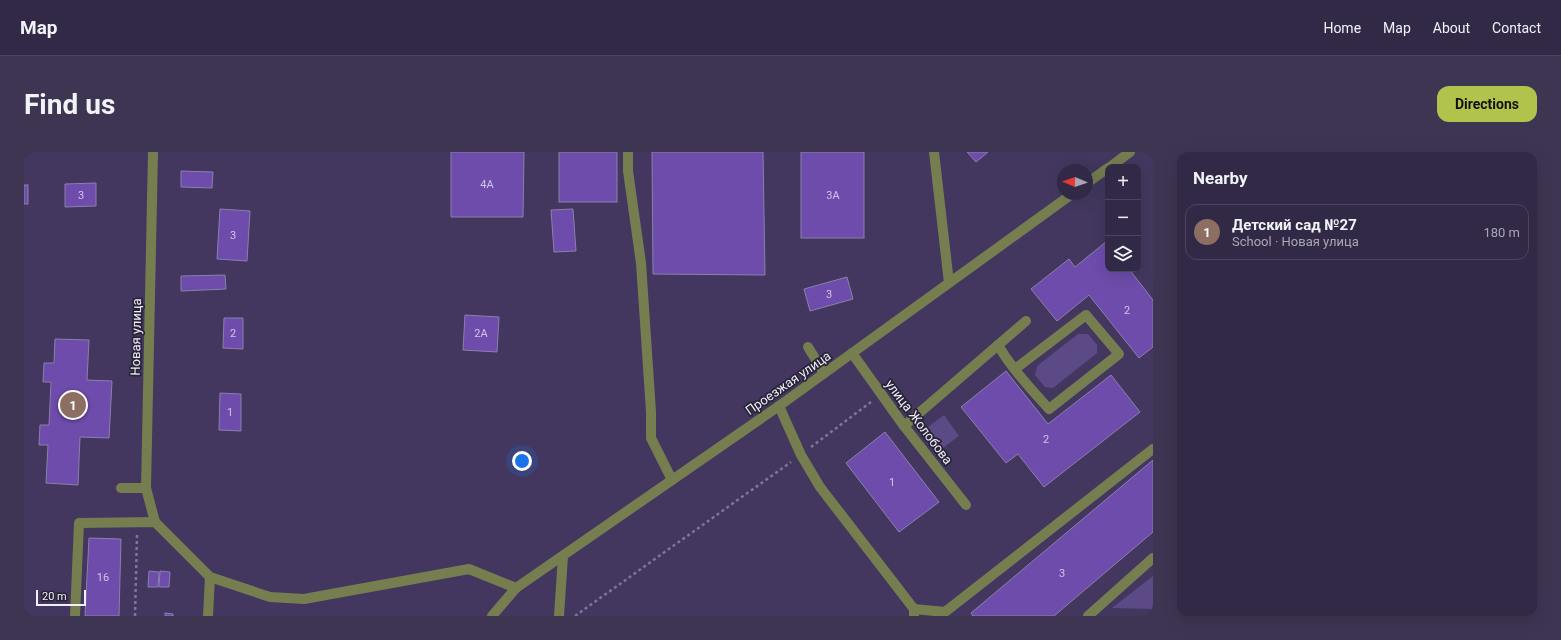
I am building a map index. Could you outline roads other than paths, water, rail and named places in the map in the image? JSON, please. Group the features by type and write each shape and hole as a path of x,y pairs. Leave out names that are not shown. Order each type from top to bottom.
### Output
{"street":[{"name":"Новая улица","path":"153,152 146,488 155,522"},
{"path":"628,152 628,171 641,263 651,412 651,438 672,480"},
{"path":"934,152 949,283"},
{"path":"1114,164 1130,152"},
{"path":"1093,179 1105,171"},
{"name":"Проезжая улица","path":"492,616 516,588 779,406 1064,200"},
{"path":"998,346 1015,369 1049,410 1119,354 1086,315 1015,369"},
{"path":"904,426 1026,321"},
{"path":"808,347 824,373"},
{"name":"улица Жолобова","path":"852,353 904,426 966,505"},
{"path":"779,406 801,455 820,488 914,612 946,612 1153,449"},
{"path":"121,488 146,488"},
{"path":"75,616 79,523 155,522 210,577 270,598 304,599 469,569 516,588"},
{"path":"558,616 563,556"},
{"path":"1088,616 1153,558"},
{"path":"208,616 210,577"}],"place":[{"name":"Детский сад №27","path":"73,405"}]}
